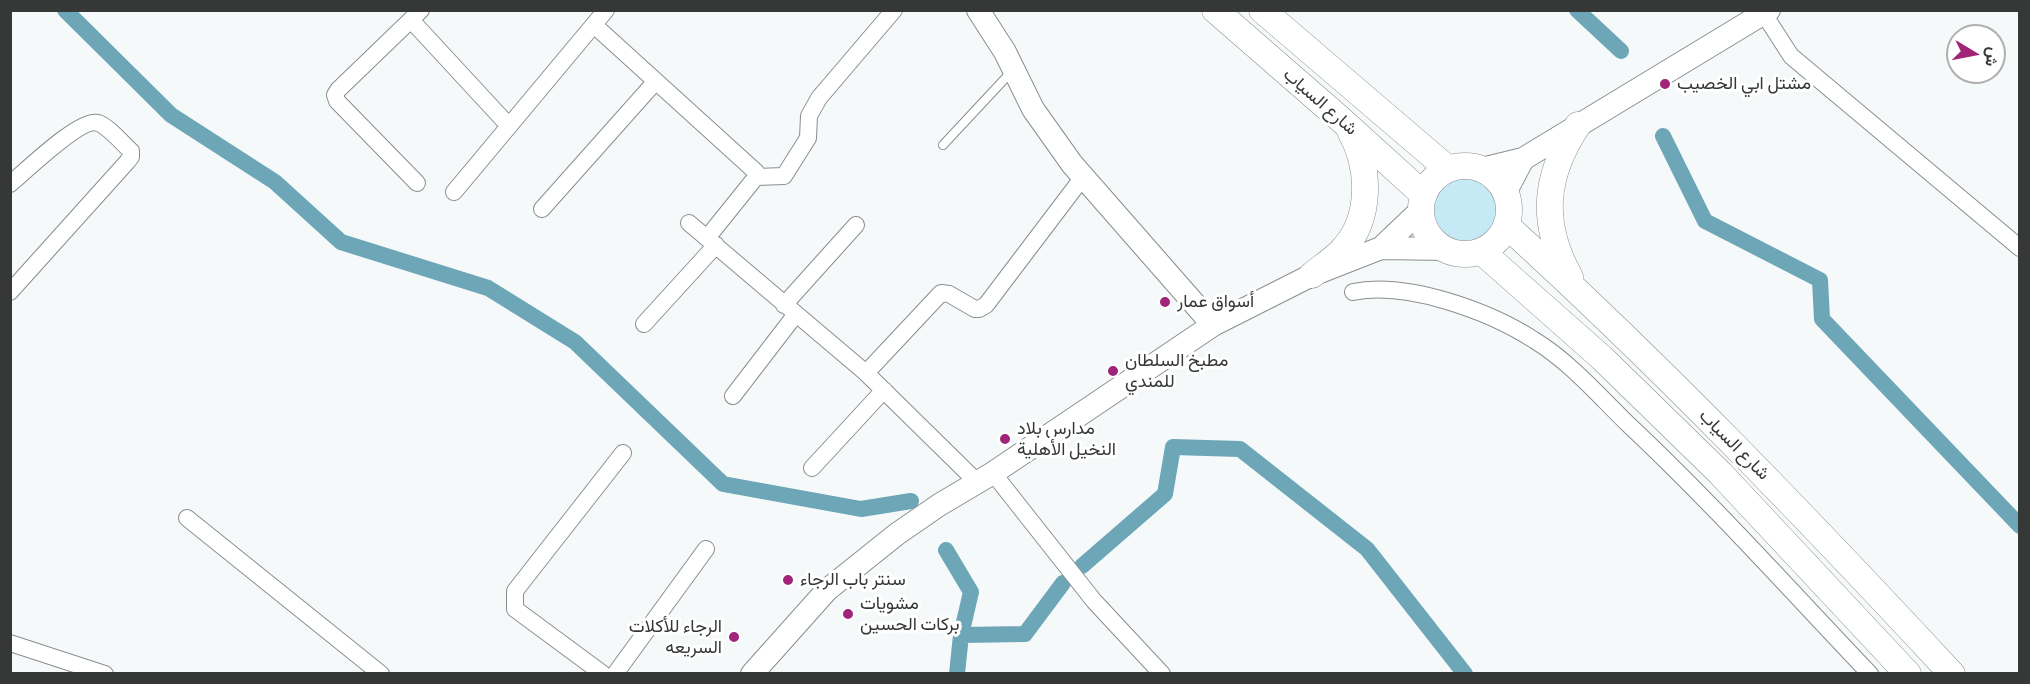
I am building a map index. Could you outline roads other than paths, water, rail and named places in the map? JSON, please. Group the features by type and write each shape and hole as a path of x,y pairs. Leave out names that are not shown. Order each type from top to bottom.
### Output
{"main road":[{"path":"978,10 1005,52 1033,109 1083,177 1213,325"},
{"name":"شارع السياب","path":"1215,10 1347,125 1422,202"},
{"name":"شارع السياب","path":"1262,10 1448,169"},
{"path":"1482,169 1522,159 1767,12"},
{"path":"1312,275 1343,250 1360,224 1365,192 1364,171 1354,138 1347,125"},
{"path":"1578,125 1564,145 1555,167 1550,190 1549,214 1552,237 1560,260 1587,299"},
{"path":"1505,193 1522,159"},
{"path":"1381,248 1422,202 1433,179 1448,169 1459,166 1482,169 1500,183 1508,204 1506,225 1500,236 1481,251 1469,254 1457,253 1445,249 1428,233 1423,222 1422,202"},
{"name":"شارع السياب","path":"1506,225 1587,299 1750,460 1952,674"},
{"path":"752,674 827,590 897,534 985,478 1213,325 1312,275 1381,248 1445,249"},
{"name":"شارع السياب","path":"1481,251 1602,358 1720,473 1908,674"}],"street":[{"path":"454,192 606,10"},
{"path":"756,177 784,176 808,138 809,116 819,98 894,10"},
{"path":"1767,12 1791,56 2019,248"},
{"path":"417,183 337,100 335,95 416,15 509,126"},
{"path":"594,25 756,172 756,177 711,242 644,324"},
{"path":"542,209 656,81"},
{"path":"10,292 127,162 131,157 131,151 97,122 88,123 72,132 13,176"},
{"path":"866,373 941,293 949,294 975,309 986,305 1083,177"},
{"path":"689,223 866,373 985,478 1162,674"},
{"path":"733,396 790,310 856,225"},
{"path":"1353,292 1394,291 1438,298 1508,326 1535,340 1562,361 1688,481 1870,674"},
{"path":"812,468 884,390"},
{"path":"603,674 515,609 515,591 623,453"},
{"path":"187,518 381,674"},
{"path":"615,674 706,549"},
{"path":"11,645 63,668 105,674"}],"lane":[{"path":"943,145 1013,70"}],"waterway":[{"path":"65,10 171,115 275,182 341,242 488,288 575,342 723,484 861,509 911,501"},
{"path":"1577,10 1621,51"},
{"path":"1663,136 1705,221 1820,280 1822,319 2020,526"},
{"path":"1082,566 1165,494 1173,447 1240,449 1367,549 1465,674"},
{"path":"946,550 971,592 961,635 957,674"},
{"path":"961,635 1025,634 1063,583"}],"place":[{"name":"مشتل ابي الخصيب","path":"1665,84"},
{"name":"أسواق عمار","path":"1165,302"},
{"name":"مطبخ السلطان للمندي","path":"1113,371"},
{"name":"مدارس بلاد النخيل الأهلية","path":"1005,439"},
{"name":"سنتر باب الرجاء","path":"788,580"},
{"name":"مشويات بركات الحسين","path":"848,614"},
{"name":"الرجاء للأكلات السريعه","path":"734,637"}]}
